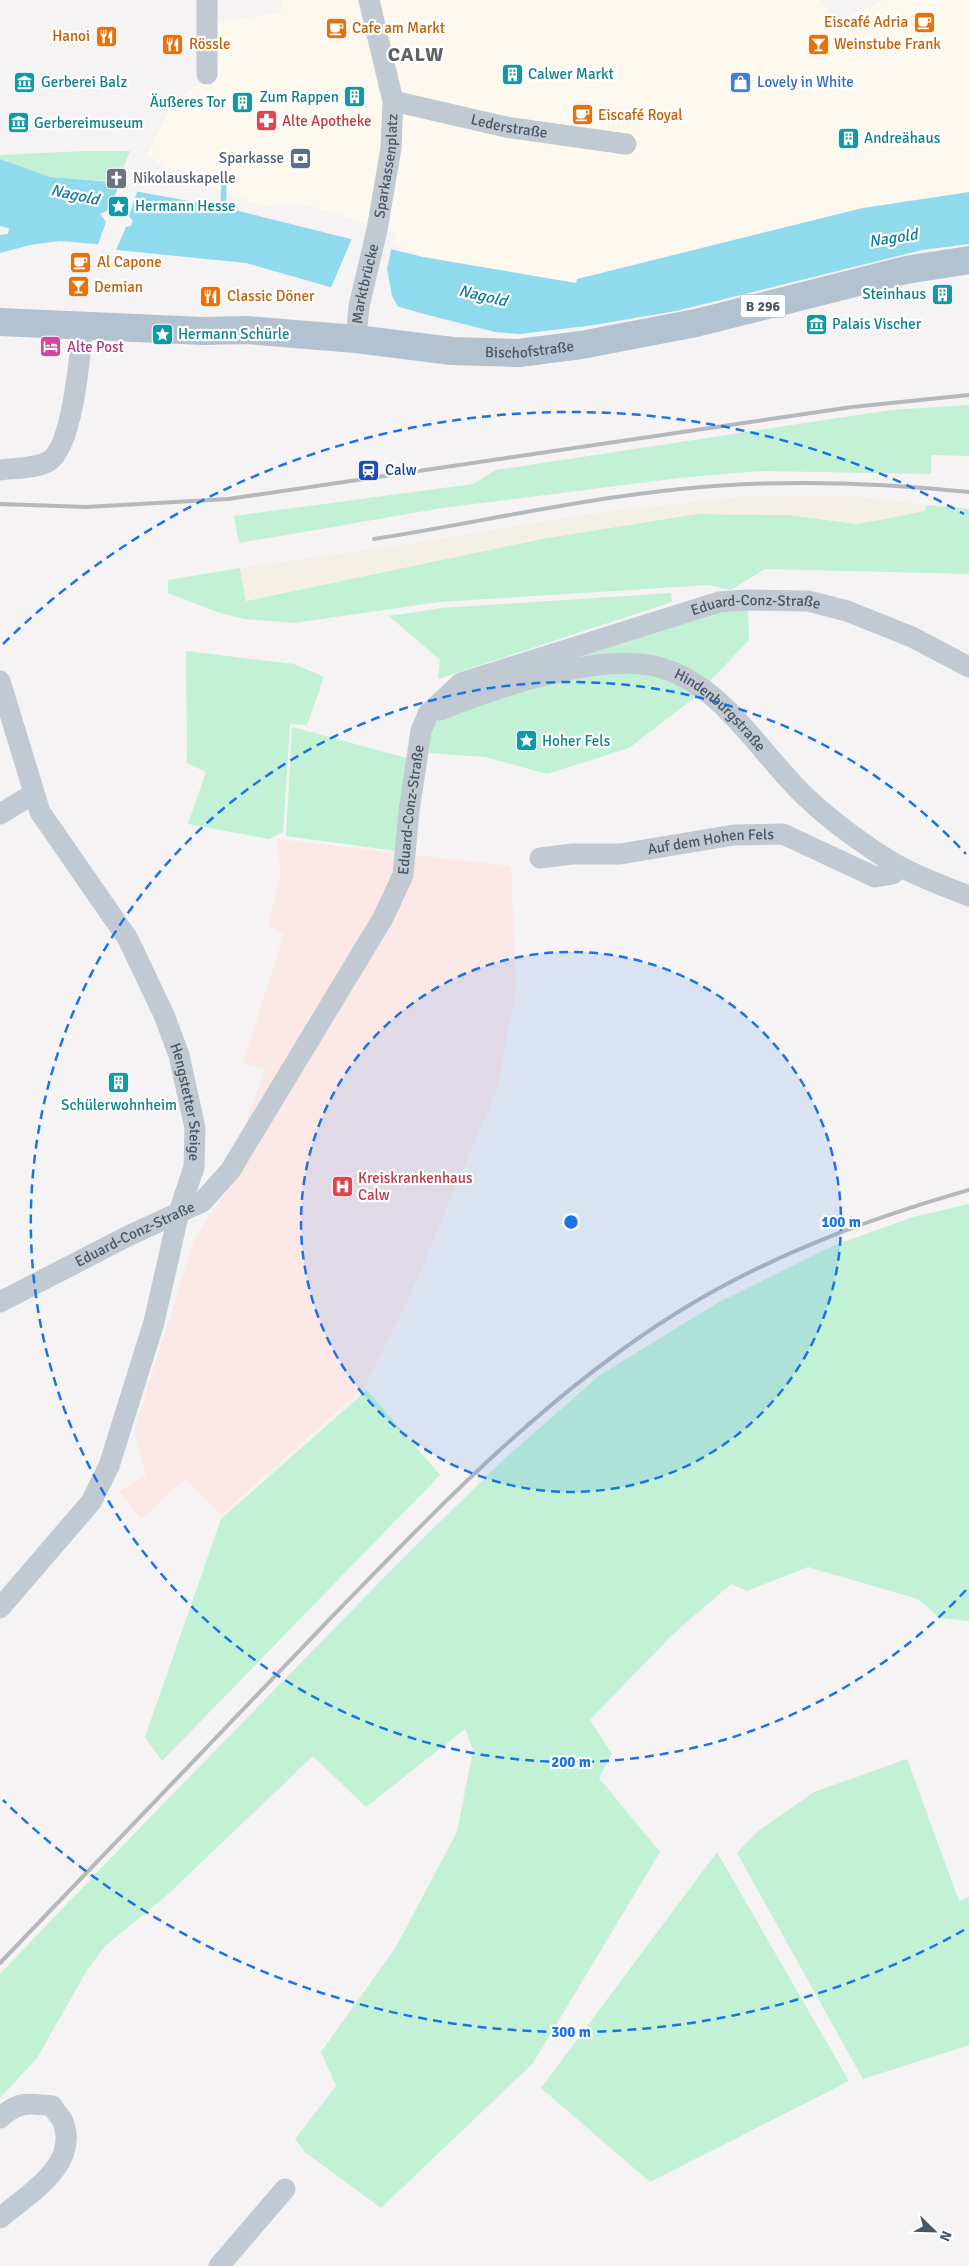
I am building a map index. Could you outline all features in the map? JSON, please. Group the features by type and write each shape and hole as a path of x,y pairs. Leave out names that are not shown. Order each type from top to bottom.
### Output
{"main road":[{"name":"Bischofstraße","path":"83,325 204,331 247,330 356,339 461,352 520,353 696,323 906,270 969,260"},
{"name":"B 296","path":"0,322 83,325"}],"street":[{"path":"207,0 207,74"},
{"name":"Sparkassenplatz","path":"370,0 393,101 391,148 377,230"},
{"name":"Lederstraße","path":"393,101 506,126 626,144"},
{"name":"Marktbrücke","path":"356,339 360,301 377,230"},
{"path":"0,470 29,467 49,461 59,451 74,402 83,325"},
{"name":"Eduard-Conz-Straße","path":"0,1302 130,1235 202,1202 230,1171 383,918 403,875 409,811 421,731 428,714 461,684 719,602 746,600 808,601 847,611 912,637 969,667"},
{"name":"Hindenburgstraße","path":"428,714 485,692 579,668 620,662 650,665 698,685 731,713 808,799 848,831 899,866 927,880 969,896"},
{"name":"Hengstetter Steige","path":"0,681 40,812 128,939 164,1015 180,1056 195,1128 194,1167 179,1212 154,1322 109,1466 90,1502 0,1608"},
{"path":"0,814 34,794"},
{"name":"Auf dem Hohen Fels","path":"540,858 573,854 620,854 734,835 783,834 875,877 893,874 899,866"},
{"path":"0,2118 10,2109 28,2102 52,2106 63,2121 67,2138 63,2157 53,2174 0,2218"},
{"path":"219,2266 285,2188"}],"shaded area":[{"path":"281,0 821,0 835,22 885,0 969,0 969,192 863,208 620,267 578,279 577,283 423,256 394,245 396,233 308,205 281,204 266,207 193,181 147,156 173,102 201,83 201,24 280,13"},
{"name":"Kreiskrankenhaus Calw","path":"277,839 511,866 516,986 498,1086 405,1307 365,1386 221,1515 185,1479 141,1519 119,1491 146,1476 134,1431 194,1241 263,1134 246,1123 265,1069 243,1063 284,934 268,925 281,875"}],"green space":[{"path":"130,151 123,168 109,172 113,181 50,177 0,159 0,155"},
{"path":"969,405 969,456 931,455 931,474 760,471 679,478 442,508 239,543 234,516 473,484 496,470 891,410"},
{"path":"926,505 969,509 969,574 765,569 731,590 708,585 439,602 294,623 245,619 220,613 168,593 168,580 240,568 246,601 541,539 696,514 790,515 857,524 925,511"},
{"path":"671,593 672,602 438,679 440,660 389,616 442,608"},
{"path":"748,606 749,640 694,698 629,748 547,774 485,757 428,753 431,718 576,655 713,608"},
{"path":"186,651 294,664 324,677 307,725 290,724 283,832 269,839 188,824 206,772 187,763"},
{"path":"292,727 407,758 396,851 286,836"},
{"path":"969,1204 969,1621 940,1618 918,1599 808,1567 747,1591 731,1584 672,1635 590,1720 612,1754 599,1778 660,1852 533,2063 381,2208 306,2153 295,2139 336,2086 321,2052 396,1947 457,1832 473,1750 465,1729 366,1807 313,1756 166,1896 105,1946 86,1972 37,2058 0,2098 0,1974 403,1558 501,1462 600,1375 719,1302 835,1245 913,1217"},
{"path":"367,1390 440,1475 162,1761 145,1737 221,1519"},
{"path":"907,1759 959,1901 969,1897 969,2045 863,2079 737,1853 757,1832 814,1792"},
{"path":"717,1852 849,2081 650,2182 541,2088"}],"sand":[{"path":"847,495 926,505 925,511 857,524 790,515 696,514 541,539 246,601 240,568 414,543 603,512 739,497"}],"water":[{"name":"Nagold","path":"0,159 50,177 113,182 139,192 223,207 423,257 576,283 577,279 863,208 969,192 969,244 922,250 676,311 594,325 520,334 495,332 424,314 246,263 117,250 96,244 59,241 30,245 0,253 0,235 8,234 9,228 0,226"}],"pier":[{"path":"120,182 138,189 129,216 133,221 131,226 126,227 115,252 97,247 106,222 100,214 110,209"},
{"path":"353,236 392,246 387,269 392,296 399,309 330,290"}],"waterway":[{"path":"223,213 224,180"}],"railway":[{"path":"0,504 86,507 228,499 852,407 969,395"},
{"path":"374,539 642,493 717,486 825,483 969,492"},
{"path":"0,1963 407,1540 492,1458 581,1380 678,1312 747,1273 783,1256 856,1227 969,1190"}],"place":[{"name":"Eiscafé Adria","path":"924,22"},
{"name":"Cafe am Markt","path":"336,28"},
{"name":"Hanoi","path":"106,36"},
{"name":"Rössle","path":"173,44"},
{"name":"Weinstube Frank","path":"818,44"},
{"name":"Calwer Markt","path":"512,74"},
{"name":"Gerberei Balz","path":"25,82"},
{"name":"Lovely in White","path":"741,82"},
{"name":"Zum Rappen","path":"355,97"},
{"name":"Äußeres Tor","path":"242,102"},
{"name":"Eiscafé Royal","path":"582,115"},
{"name":"Alte Apotheke","path":"266,121"},
{"name":"Gerbereimuseum","path":"18,123"},
{"name":"Andreähaus","path":"848,138"},
{"name":"Sparkasse","path":"300,158"},
{"name":"Nikolauskapelle","path":"117,178"},
{"name":"Hermann Hesse","path":"119,206"},
{"name":"Al Capone","path":"81,262"},
{"name":"Demian","path":"78,287"},
{"name":"Steinhaus","path":"942,294"},
{"name":"Classic Döner","path":"211,296"},
{"name":"Palais Vischer","path":"816,324"},
{"name":"Hermann Schürle","path":"162,334"},
{"name":"Alte Post","path":"51,347"},
{"name":"Calw","path":"369,470"},
{"name":"Hoher Fels","path":"526,741"},
{"name":"Schülerwohnheim","path":"119,1082"},
{"name":"Kreiskrankenhaus Calw","path":"342,1187"}],"district":[{"name":"CALW","path":"416,54"}]}
